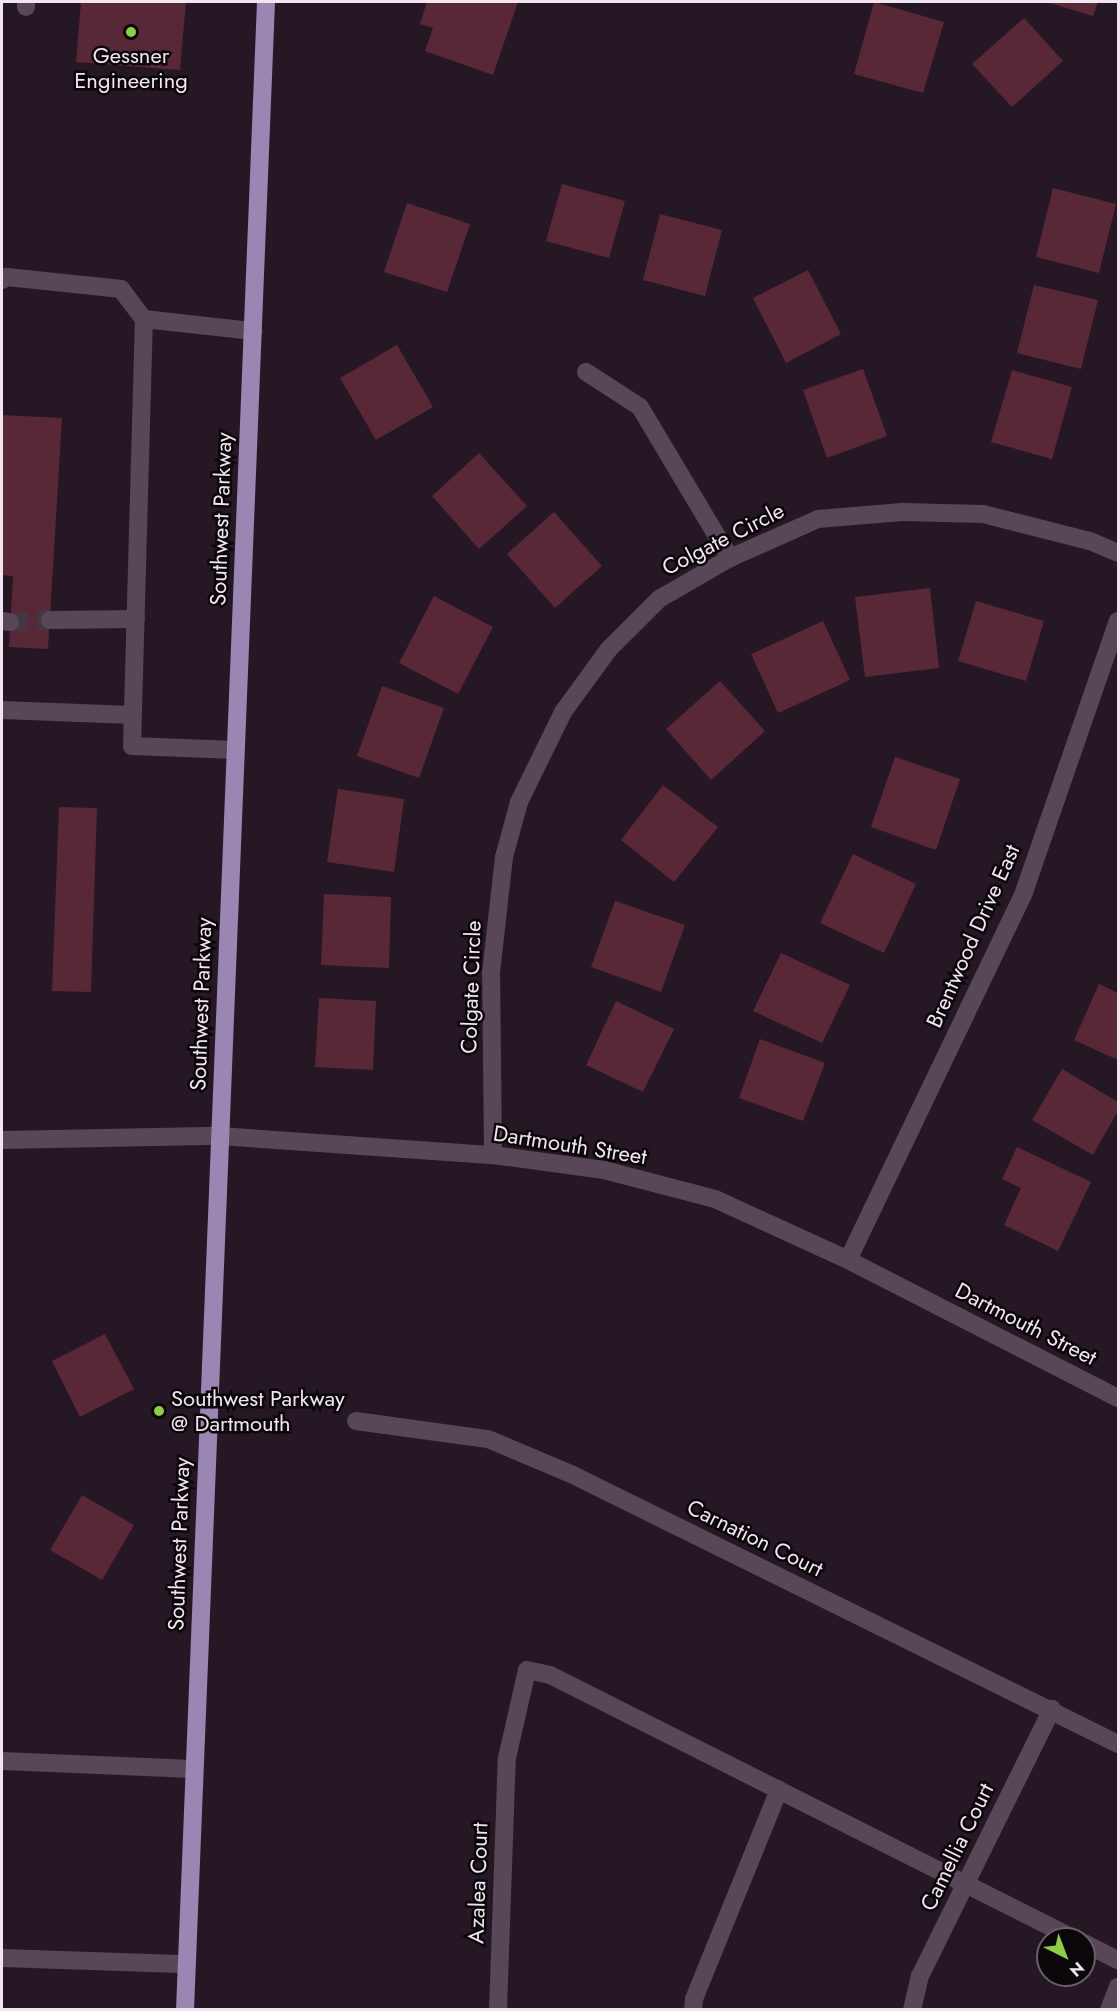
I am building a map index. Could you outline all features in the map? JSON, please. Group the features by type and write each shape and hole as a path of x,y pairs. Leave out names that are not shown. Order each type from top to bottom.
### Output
{"main road":[{"name":"Southwest Parkway","path":"185,2010 266,2"}],"street":[{"path":"2,280 7,277 121,289 144,320 132,746 235,750"},
{"path":"144,320 253,331"},
{"path":"586,372 640,407 730,558"},
{"name":"Colgate Circle","path":"493,1155 491,973 504,857 524,787 563,712 609,649 659,599 730,558 818,519 902,512 983,514 1090,541 1119,553"},
{"path":"50,620 136,619"},
{"name":"Brentwood Drive East","path":"848,1260 1024,892 1119,621"},
{"path":"2,710 132,715"},
{"name":"Dartmouth Street","path":"2,1140 219,1136 493,1155 604,1170 715,1198 848,1260 1119,1398"},
{"name":"Carnation Court","path":"356,1421 488,1439 571,1474 1119,1744"},
{"name":"Azalea Court","path":"498,2010 507,1758 527,1670 550,1675 779,1790"},
{"name":"Camellia Court","path":"912,2010 920,1976 1052,1710"},
{"path":"2,1761 193,1769"},
{"path":"693,2010 694,1999 779,1790 1051,1927"},
{"path":"1096,1949 1119,1960"},
{"path":"2,1958 187,1964"},
{"path":"1109,2010 1119,1987"}],"building":[{"name":"Gessner Engineering","path":"81,2 186,2 180,70 76,62"},
{"path":"427,2 518,2 493,75 425,51 433,28 420,24"},
{"path":"874,2 944,22 923,93 854,74"},
{"path":"1046,2 1098,2 1093,16"},
{"path":"1024,18 1063,61 1012,107 972,64"},
{"path":"562,184 625,201 609,258 546,241"},
{"path":"1053,188 1116,204 1099,273 1036,257"},
{"path":"407,203 470,224 447,292 384,272"},
{"path":"660,214 722,230 705,296 643,280"},
{"path":"808,270 841,334 786,363 753,298"},
{"path":"1034,285 1098,300 1081,369 1017,353"},
{"path":"397,345 433,407 376,440 340,378"},
{"path":"863,369 887,436 827,458 803,390"},
{"path":"1012,370 1072,387 1052,459 991,442"},
{"path":"2,415 62,418 48,649 9,647 13,576 2,575"},
{"path":"479,453 527,506 479,549 432,496"},
{"path":"554,512 602,566 555,608 507,554"},
{"path":"930,588 939,668 865,677 855,597"},
{"path":"434,596 493,627 458,694 399,663"},
{"path":"976,601 1044,621 1026,681 958,661"},
{"path":"823,621 850,680 778,713 751,654"},
{"path":"720,681 765,731 711,780 666,729"},
{"path":"382,686 444,708 419,778 357,756"},
{"path":"895,757 960,779 936,850 871,827"},
{"path":"663,785 718,827 674,882 621,840"},
{"path":"338,789 404,799 394,872 327,862"},
{"path":"59,807 97,808 91,992 52,991"},
{"path":"853,854 916,884 884,953 820,923"},
{"path":"324,894 391,897 389,968 321,965"},
{"path":"615,901 685,925 661,992 591,967"},
{"path":"781,953 850,985 822,1043 753,1011"},
{"path":"1099,984 1118,993 1118,1060 1074,1040"},
{"path":"319,998 376,1001 373,1070 315,1067"},
{"path":"616,1001 674,1029 643,1092 586,1065"},
{"path":"760,1039 825,1063 803,1121 739,1098"},
{"path":"1062,1069 1118,1102 1118,1111 1093,1155 1032,1120"},
{"path":"1017,1147 1091,1182 1058,1251 1004,1225 1021,1188 1002,1179"},
{"path":"105,1334 134,1389 80,1417 52,1361"},
{"path":"82,1495 134,1525 102,1580 50,1550"}],"tunnel":[{"path":"10,622 50,620"}],"place":[{"name":"Gessner Engineering","path":"131,32"},
{"name":"Southwest Parkway @ Dartmouth","path":"159,1411"}]}
